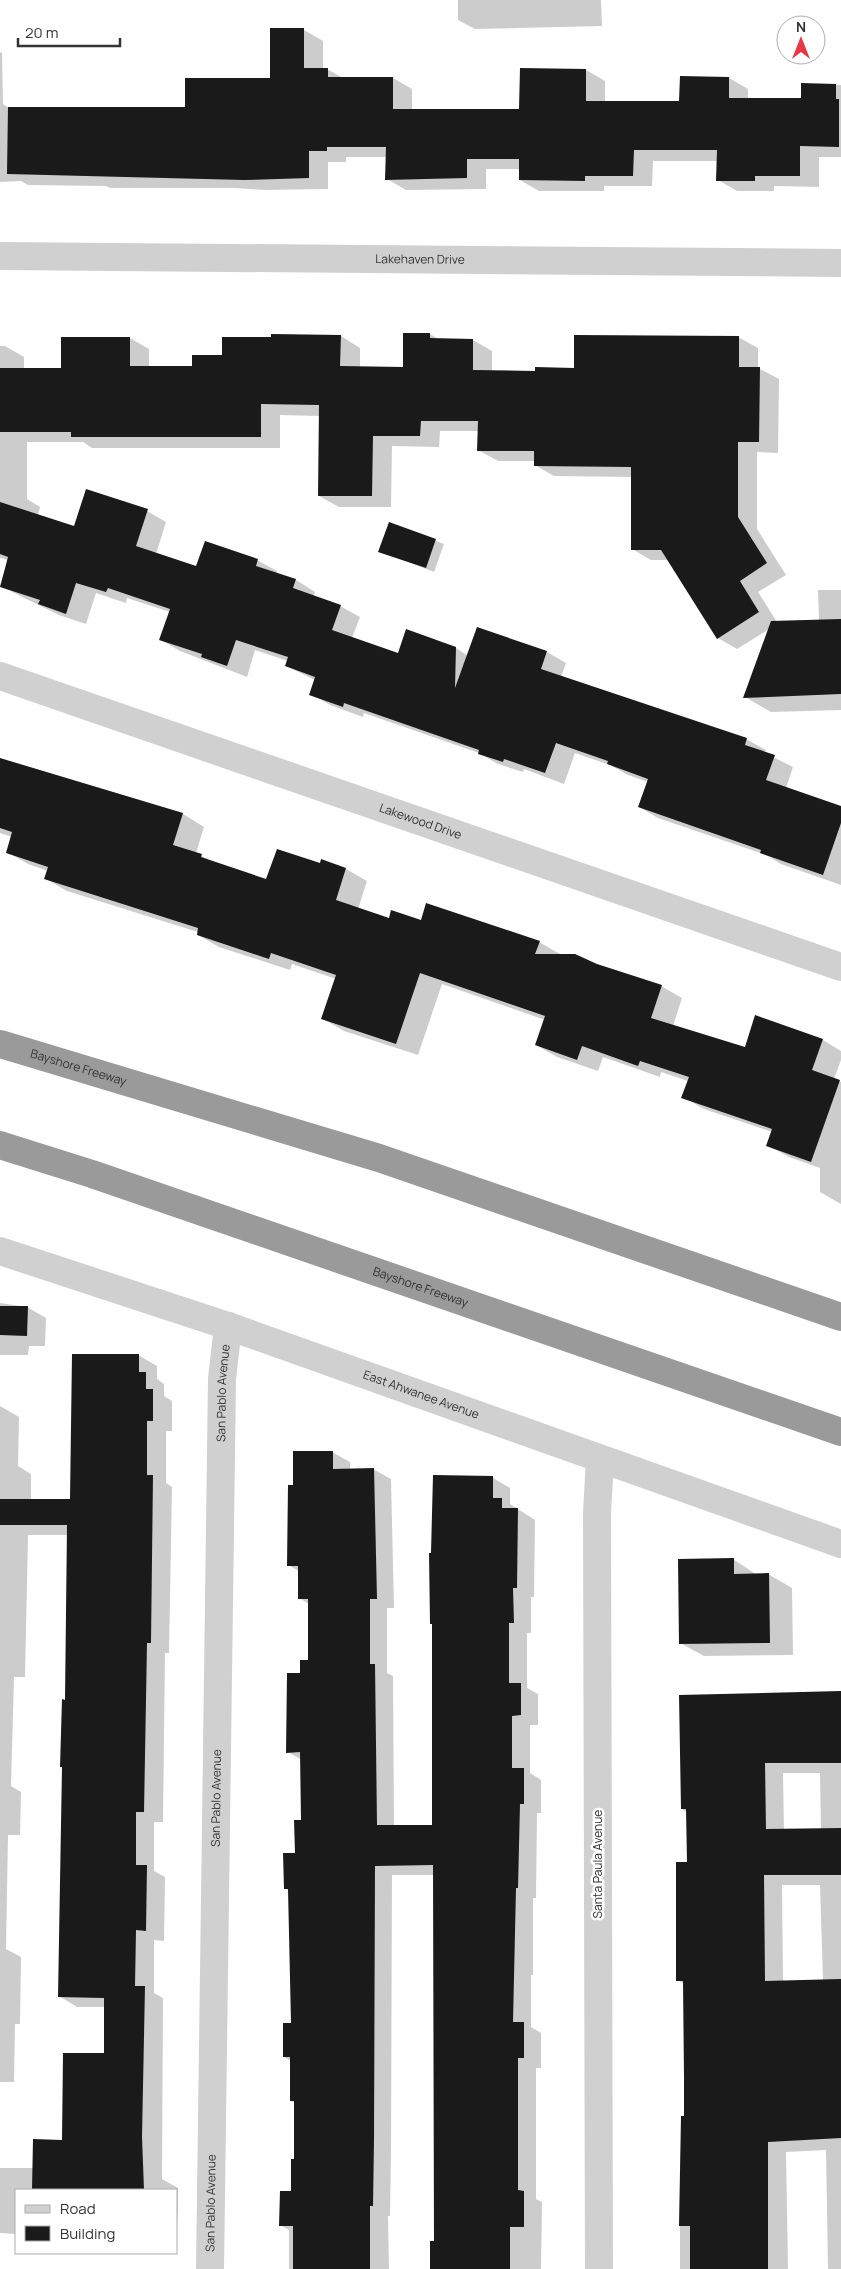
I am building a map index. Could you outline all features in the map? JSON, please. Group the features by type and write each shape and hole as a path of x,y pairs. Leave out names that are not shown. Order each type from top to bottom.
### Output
{"highway":[{"name":"Bayshore Freeway","path":"0,1044 380,1158 841,1317"},
{"name":"Bayshore Freeway","path":"0,1145 92,1174 841,1432"}],"street":[{"name":"Lakehaven Drive","path":"0,256 841,264"},
{"name":"Lakewood Drive","path":"0,676 841,967"},
{"name":"East Ahwanee Avenue","path":"0,1251 228,1326 841,1544"},
{"name":"San Pablo Avenue","path":"210,2269 222,1379 228,1326"},
{"name":"Santa Paula Avenue","path":"599,2269 597,1513 600,1459"}],"building":[{"path":"270,28 304,28 304,68 328,68 328,77 393,77 393,109 519,109 520,68 586,69 586,101 679,101 680,76 729,77 729,98 801,98 801,83 836,84 836,99 839,99 839,147 800,146 800,176 755,176 755,181 716,181 717,150 634,150 633,176 585,176 585,181 519,180 519,159 467,159 467,178 385,180 386,147 327,147 327,151 309,151 309,178 244,180 7,174 8,107 185,107 185,78 270,78"},
{"path":"403,333 430,333 430,338 473,339 473,370 535,371 535,367 574,368 574,335 739,336 739,367 760,367 759,442 738,442 738,517 767,563 740,581 759,612 717,639 661,550 631,550 631,467 534,466 534,451 477,451 478,421 421,421 420,436 373,436 372,496 318,496 319,405 261,404 261,437 71,437 71,432 0,432 0,368 61,368 61,337 130,337 130,366 192,366 192,355 222,355 222,337 271,337 271,334 341,335 340,366 403,367"},
{"path":"86,489 148,509 136,546 196,566 205,541 258,559 256,566 296,579 293,588 341,605 332,630 398,653 406,629 456,647 455,688 477,627 547,651 541,669 747,738 745,745 775,755 766,780 841,806 841,823 823,875 760,853 761,850 638,807 648,779 607,764 608,761 556,743 545,773 504,759 503,762 478,754 479,750 344,703 343,707 309,695 315,677 285,666 288,657 236,640 227,666 201,657 202,654 159,640 170,609 108,588 106,592 76,583 66,614 38,604 40,600 0,587 8,557 0,554 0,502 74,526"},
{"path":"389,522 436,539 426,568 378,552"},
{"path":"841,619 841,694 743,698 771,621"},
{"path":"0,758 183,813 173,845 202,854 201,857 266,879 277,849 320,863 321,859 346,868 336,900 389,918 391,910 421,920 426,903 540,941 535,954 575,954 597,964 662,985 651,1018 745,1047 755,1015 823,1039 812,1070 840,1080 811,1162 766,1146 772,1129 681,1098 689,1077 640,1061 638,1066 582,1046 577,1060 535,1045 545,1016 420,973 396,1044 321,1019 336,975 271,953 269,959 197,935 198,928 44,879 48,867 6,853 12,832 0,828"},
{"path":"0,1306 28,1306 27,1336 0,1335"},
{"path":"72,1354 139,1354 139,1372 146,1372 146,1389 153,1389 153,1421 147,1421 147,1475 153,1475 151,1643 147,1643 144,1812 136,1812 136,1865 147,1865 146,1931 136,1930 135,1986 145,1986 142,2137 144,2189 32,2189 33,2139 62,2140 63,2053 104,2053 104,1998 58,1997 62,1767 60,1767 62,1699 65,1700 67,1525 0,1525 0,1499 70,1499"},
{"path":"293,1451 333,1451 333,1469 374,1468 377,1599 370,1599 370,1664 375,1664 377,1825 432,1825 432,1624 430,1624 429,1553 431,1553 433,1475 493,1476 493,1498 502,1498 502,1508 518,1508 517,1588 513,1588 514,1623 509,1623 509,1683 521,1683 521,1715 512,1716 512,1768 524,1768 524,1804 520,1804 518,1888 516,1888 513,2022 524,2022 524,2058 518,2058 518,2190 524,2191 524,2227 510,2227 510,2269 430,2269 430,2241 434,2241 433,1865 375,1866 374,2140 373,2206 370,2206 370,2269 293,2269 293,2226 279,2226 280,2191 291,2191 291,2159 294,2159 294,2101 290,2101 290,2057 283,2057 283,2023 291,2023 288,1889 284,1889 283,1853 295,1853 294,1820 301,1820 300,1752 286,1753 287,1673 300,1673 300,1660 308,1660 308,1599 298,1599 298,1566 287,1566 288,1485 293,1485"},
{"path":"734,1558 734,1574 769,1573 770,1643 679,1644 678,1559"},
{"path":"841,1691 841,1763 765,1763 766,1829 841,1828 841,1875 764,1875 765,1981 841,1979 841,2138 768,2142 768,2269 690,2269 690,2226 679,2226 681,2116 684,2116 684,2076 683,1981 676,1981 676,1862 687,1862 686,1809 681,1809 679,1695"}]}
